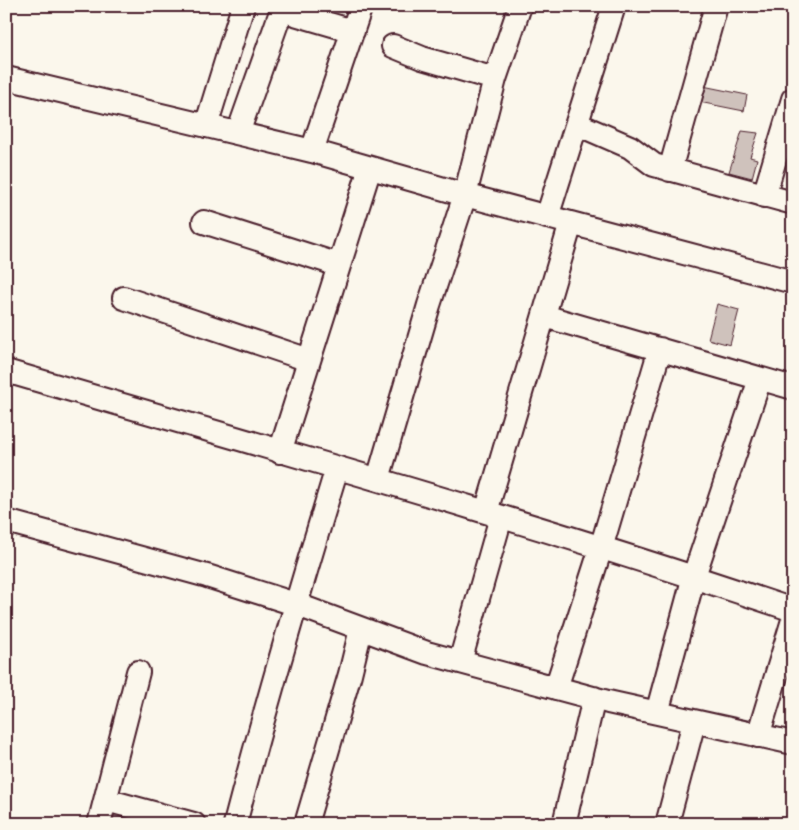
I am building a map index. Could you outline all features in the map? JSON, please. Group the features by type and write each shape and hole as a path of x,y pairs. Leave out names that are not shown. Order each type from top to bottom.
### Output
{"street":[{"path":"206,126 243,6"},
{"path":"312,151 361,6"},
{"path":"378,480 429,305 465,196 495,79 520,6"},
{"path":"547,217 614,6"},
{"path":"670,170 716,6"},
{"path":"238,133 282,8 354,31"},
{"path":"393,46 422,58 495,79"},
{"path":"6,78 312,151 465,196 793,282"},
{"path":"764,196 793,99"},
{"path":"577,124 618,140 654,165 793,203"},
{"path":"280,452 370,168"},
{"path":"204,222 339,265"},
{"path":"460,662 494,515 544,316 571,223"},
{"path":"124,298 309,360"},
{"path":"544,316 793,388"},
{"path":"556,688 660,349"},
{"path":"6,371 494,515 694,576 793,610"},
{"path":"657,713 694,576 760,379"},
{"path":"235,824 263,715 295,604 338,468"},
{"path":"6,521 207,576 295,604 426,653 594,698 793,743"},
{"path":"758,736 793,620"},
{"path":"306,824 350,674 361,628"},
{"path":"99,824 138,672"},
{"path":"564,824 594,698"},
{"path":"667,824 694,722"},
{"path":"106,800 180,822"}],"building":[{"path":"703,86 747,95 744,111 699,102"},
{"path":"742,131 758,133 750,157 757,159 752,178 729,172"},
{"path":"717,304 739,310 730,345 708,339"}]}
